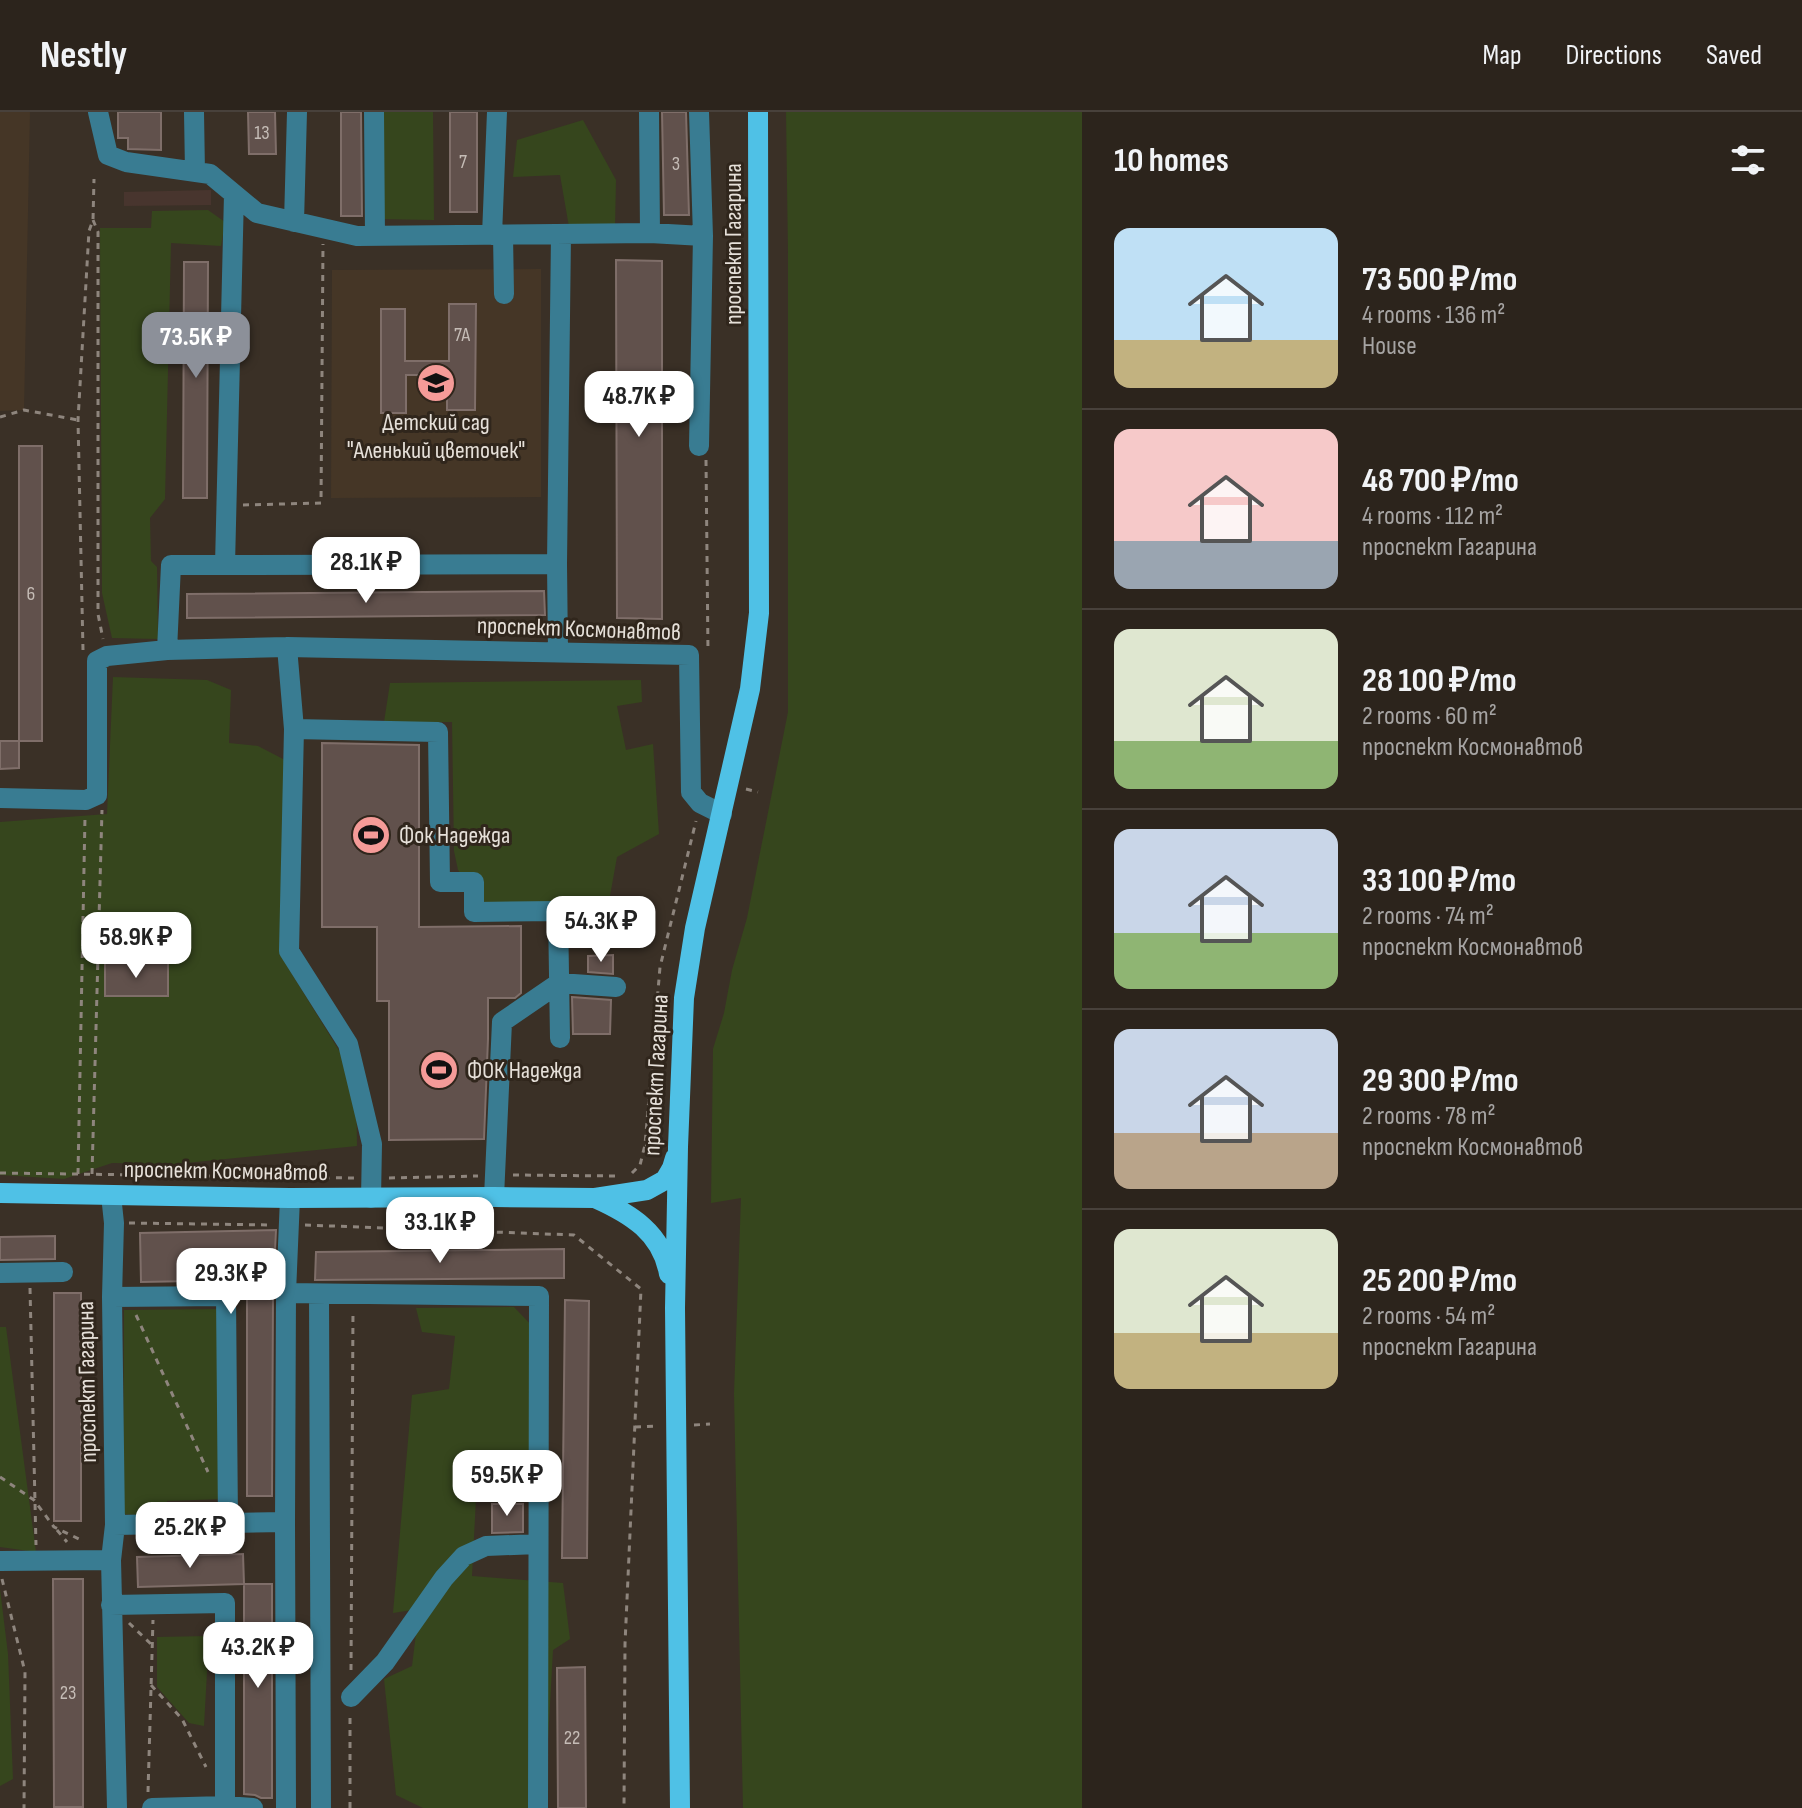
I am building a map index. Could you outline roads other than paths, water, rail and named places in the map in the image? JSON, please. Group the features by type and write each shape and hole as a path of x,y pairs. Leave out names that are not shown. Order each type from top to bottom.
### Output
{"main road":[{"name":"проспект Гагарина","path":"680,1808 675,1308 684,998 695,928 750,689 759,613 758,112"},
{"name":"проспект Космонавтов","path":"0,1193 290,1198 371,1188 494,1197 595,1198 647,1190 665,1180 678,1147"},
{"path":"595,1198 617,1208 653,1236 667,1258 675,1308"}],"street":[{"path":"98,112 108,155 126,162 210,174 257,213 357,236 650,233 703,236"},
{"path":"194,112 195,172"},
{"path":"294,222 297,112"},
{"path":"374,112 375,236"},
{"path":"497,112 497,235 504,294"},
{"path":"649,112 650,233"},
{"path":"699,112 703,236 703,447"},
{"path":"225,565 234,194"},
{"path":"558,652 561,234"},
{"path":"167,650 171,565 557,564"},
{"path":"287,647 294,729 289,951 348,1044 372,1144 371,1188"},
{"name":"проспект Космонавтов","path":"0,798 86,800 97,795 97,661 107,656 167,650 287,647 558,652 689,655 691,792 700,803 722,814"},
{"path":"294,729 438,732 440,882 474,882 474,912 558,911 560,1038"},
{"path":"494,1197 502,1022 559,983 616,987"},
{"name":"проспект Гагарина","path":"111,1195 120,1297 115,1525 101,1560 111,1605 117,1808"},
{"path":"286,1808 286,1293 290,1198"},
{"path":"0,1273 63,1272"},
{"path":"286,1293 539,1296 538,1808"},
{"path":"319,1294 321,1808"},
{"path":"120,1297 226,1296 228,1523"},
{"path":"115,1525 285,1522"},
{"path":"351,1697 385,1662 444,1578 464,1556 486,1546 538,1544"},
{"path":"0,1561 101,1560"},
{"path":"111,1605 225,1603 225,1806"},
{"path":"150,1800 253,1808"}],"place":[{"name":"Детский сад \"Аленький цветочек\"","path":"436,383"},
{"name":"Фок Надежда","path":"371,835"},
{"name":"ФОК Надежда","path":"439,1070"}]}
